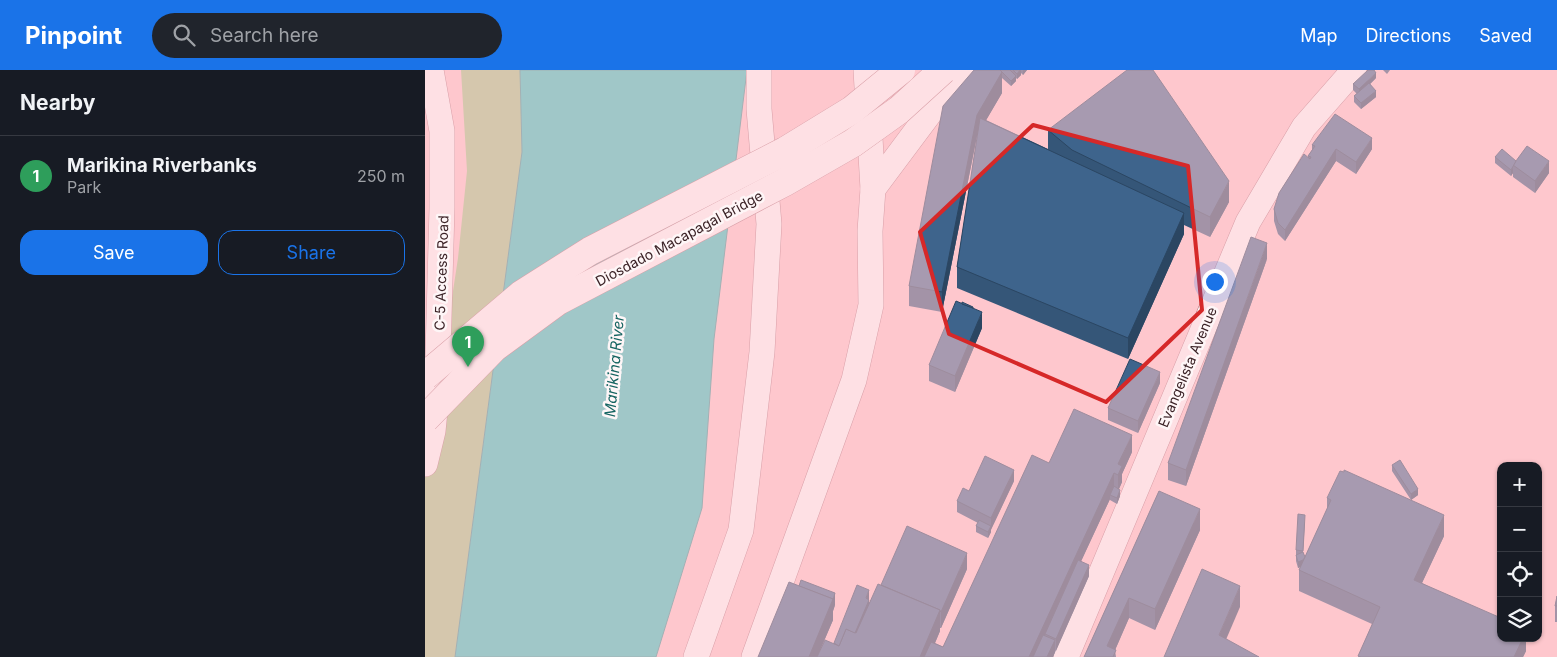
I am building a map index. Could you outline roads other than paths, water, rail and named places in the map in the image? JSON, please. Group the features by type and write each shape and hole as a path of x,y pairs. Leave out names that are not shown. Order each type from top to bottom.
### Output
{"main road":[{"name":"Diosdado Macapagal Bridge","path":"425,376 522,294 590,251 785,151 853,110 901,70"},
{"name":"Diosdado Macapagal Bridge","path":"425,419 495,348 559,301 853,144 899,110 943,70"}],"street":[{"path":"696,657 741,530 762,352 769,224 759,109 759,70"},
{"path":"754,657 854,380 871,305 873,189 866,70"},
{"path":"873,189 938,102 973,70"},
{"name":"Evangelista Avenue","path":"1066,657 1248,222 1304,127 1354,70"},
{"name":"C-5 Access Road","path":"425,112 432,76"},
{"name":"C-5 Access Road","path":"426,459 433,431 437,390 442,208 442,131 432,76"}],"water":[{"name":"Marikina River","path":"520,70 747,70 714,339 702,508 656,657 455,657 522,152"}],"place":[{"name":"Marikina Riverbanks","path":"468,367"}]}
